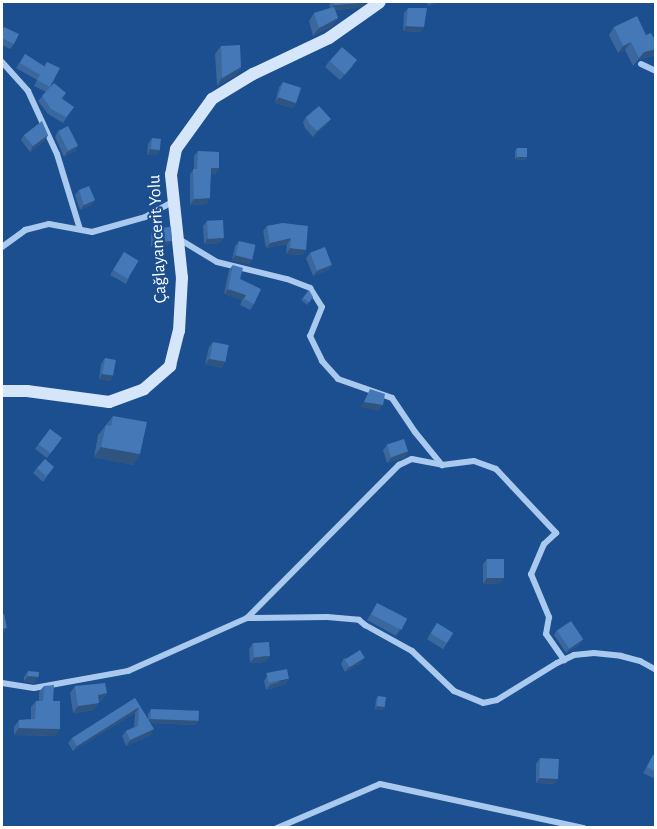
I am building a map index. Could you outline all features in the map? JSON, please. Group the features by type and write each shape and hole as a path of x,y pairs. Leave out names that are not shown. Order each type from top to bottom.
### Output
{"main road":[{"name":"Çağlayancerit Yolu","path":"2,391 27,391 109,402 144,389 170,366 179,331 182,278 171,175 176,149 212,99 253,74 329,38 380,2"}],"street":[{"path":"2,62 28,91 57,154 80,229"},
{"path":"641,64 656,72"},
{"path":"2,247 25,230 49,224 92,232 135,220 175,200"},
{"path":"179,239 217,262 287,279 310,288 322,307 310,336 322,361 338,379 392,398 415,432 442,465"},
{"path":"2,683 34,688 128,671 248,618 399,465 412,459 442,465 474,461 496,469 556,534 544,544 531,574 549,617 546,634 564,660"},
{"path":"248,618 327,617 359,620 365,626 412,651 454,691 483,703 497,700 564,660 594,653 640,661 656,670"},
{"path":"277,828 380,784 584,828"}],"building":[{"path":"334,2 363,2 334,5"},
{"path":"334,7 338,18 319,28 314,13"},
{"path":"408,8 427,8 424,27 406,26"},
{"path":"637,16 646,35 651,33 656,42 656,49 644,52 639,58 631,42 623,46 614,27"},
{"path":"4,27 19,34 14,44 2,38"},
{"path":"240,45 241,67 222,78 221,46"},
{"path":"342,47 357,60 345,74 330,61"},
{"path":"25,54 45,67 47,62 60,68 50,87 37,80 40,75 20,63"},
{"path":"283,82 301,88 296,103 278,97"},
{"path":"54,83 66,93 61,98 74,107 66,117 51,109 42,96"},
{"path":"319,106 331,119 317,131 306,117"},
{"path":"42,121 48,135 33,146 24,135"},
{"path":"68,126 78,146 68,151 58,131"},
{"path":"152,138 161,139 160,150 151,149"},
{"path":"517,148 527,148 527,157 517,157"},
{"path":"198,151 219,152 219,168 211,168 210,198 194,199 193,169 197,169"},
{"path":"89,186 95,200 84,205 79,190"},
{"path":"223,220 224,238 208,239 207,221"},
{"path":"283,223 308,226 306,250 290,248 291,238 270,243 267,226"},
{"path":"171,227 172,241 156,242 155,228"},
{"path":"239,241 256,245 252,259 236,256"},
{"path":"325,247 332,265 317,270 310,253"},
{"path":"124,252 139,261 128,279 113,270"},
{"path":"233,265 243,268 240,279 261,289 254,304 244,299 246,295 228,289"},
{"path":"309,290 313,297 309,302 303,298"},
{"path":"213,342 229,345 225,362 210,359"},
{"path":"105,358 116,360 113,376 102,374"},
{"path":"370,389 385,394 383,405 364,402"},
{"path":"113,416 147,422 140,454 101,447 106,425 111,426"},
{"path":"50,429 62,438 51,453 39,444"},
{"path":"404,439 408,451 391,457 387,445"},
{"path":"45,459 54,467 46,476 37,468"},
{"path":"487,559 504,559 504,578 487,578"},
{"path":"377,603 407,618 401,630 371,615"},
{"path":"2,614 4,614 7,628 2,629"},
{"path":"571,621 583,639 569,649 557,631"},
{"path":"437,623 453,633 447,643 431,633"},
{"path":"269,642 270,656 254,657 253,643"},
{"path":"360,650 365,658 350,667 345,660"},
{"path":"287,669 289,679 268,683 266,673"},
{"path":"28,671 39,672 39,677 28,676"},
{"path":"105,683 107,693 98,695 99,703 78,706 75,686"},
{"path":"54,685 53,701 60,701 60,729 19,728 19,720 35,719 36,701 43,701 44,686"},
{"path":"378,696 386,697 385,707 377,706"},
{"path":"135,698 154,729 130,740 126,731 138,726 139,707 77,746 72,738"},
{"path":"151,709 199,711 199,721 151,719"},
{"path":"653,755 656,756 656,772 647,767"},
{"path":"540,758 559,759 558,779 539,778"}]}
